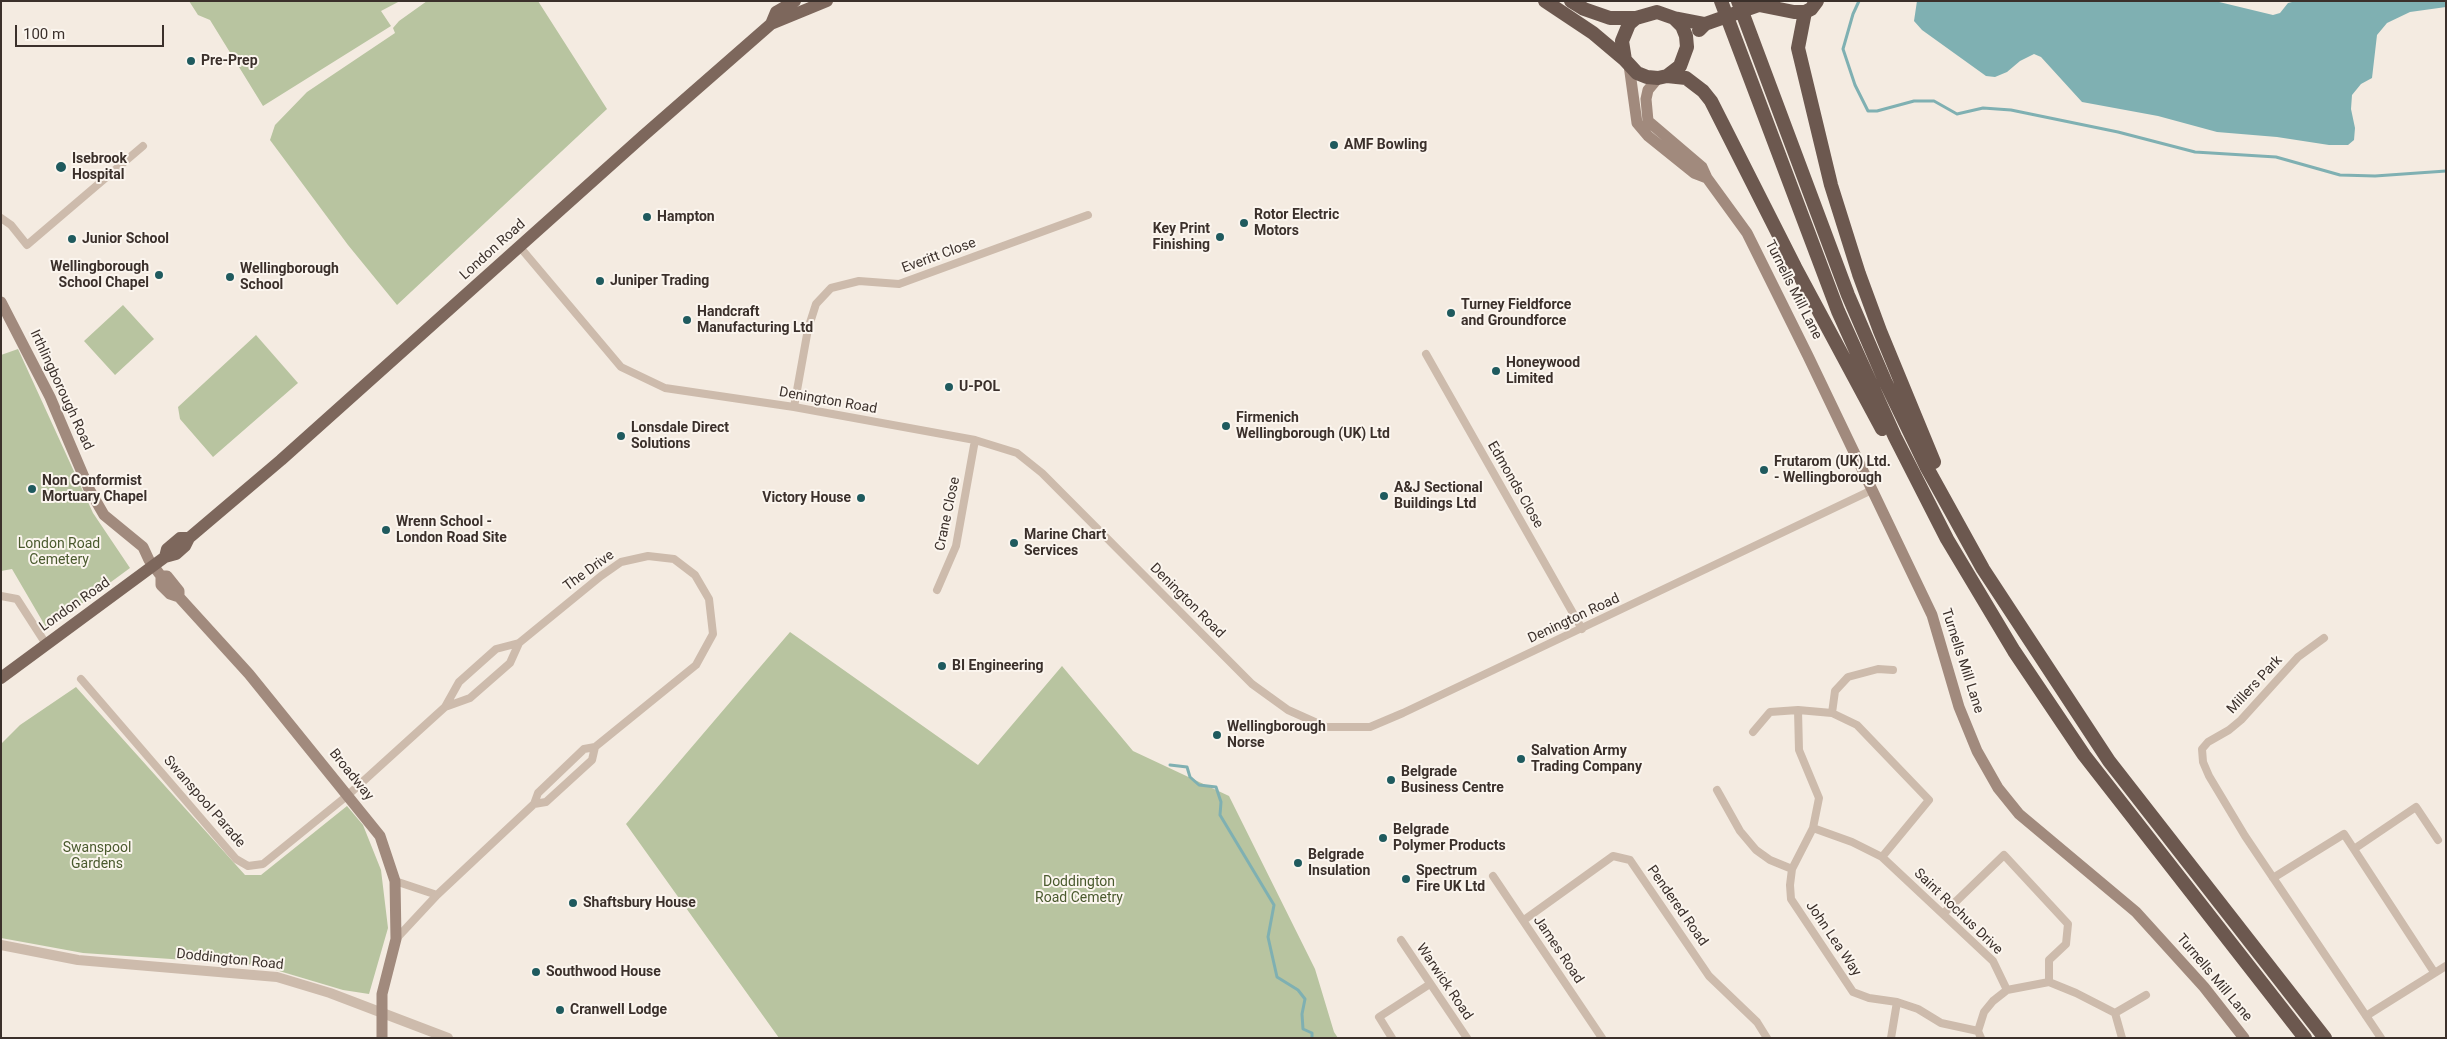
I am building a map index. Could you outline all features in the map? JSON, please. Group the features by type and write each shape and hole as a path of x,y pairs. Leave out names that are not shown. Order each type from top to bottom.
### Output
{"highway":[{"path":"1545,1 1593,33 1642,75 1686,78 1703,91 1711,101 1888,442 2014,651 2084,755 2305,1038"},
{"path":"1570,1 1584,10 1610,18 1666,14 1674,18 1705,24 1761,3 1794,12 1805,12 1812,9 1817,1"},
{"path":"1627,63 1622,41 1629,24 1658,1"},
{"path":"1721,1 1838,311 1895,437 1947,540"},
{"path":"1738,1 1822,227 1870,347 1926,466 1983,568 2109,761 2325,1038"},
{"path":"1805,12 1798,48 1802,70 1831,185 1858,274 1931,454 1983,568"},
{"path":"1674,18 1682,26 1688,47"},
{"path":"1662,77 1680,66 1688,47 1705,24"}],"main road":[{"path":"771,24 776,12 795,1"},
{"name":"London Road","path":"1,678 155,567 166,557 176,554 185,546 189,538 281,460 518,246 771,24 827,1"},
{"name":"Turnells Mill Lane","path":"1627,63 1637,123 1648,136 1694,173 1707,178"},
{"name":"Turnells Mill Lane","path":"1662,77 1648,90 1646,99 1648,121 1697,162 1746,233 1932,615 1959,707 1977,751 1998,788 2019,814 2136,912 2204,987 2244,1038"},
{"name":"Irthlingborough Road","path":"1,302 50,396 89,488 104,515 129,536 135,538 155,567"},
{"name":"Broadway","path":"155,567 167,576 179,591 179,597 249,674 380,836 395,881 396,939 383,987 382,1038"}],"street":[{"path":"1,218 11,225 27,245 142,146"},
{"name":"Everitt Close","path":"794,407 808,329 816,304 830,288 859,281 899,284 1088,215"},
{"name":"Denington Road","path":"518,246 621,367 665,388 794,407 975,440 1017,453 1042,473 1252,684 1288,710 1326,727 1370,727 1582,630 1872,490"},
{"name":"Edmonds Close","path":"1426,354 1582,630"},
{"name":"Crane Close","path":"937,590 956,546 975,440"},
{"name":"The Drive","path":"348,795 445,707 459,682 496,649 518,643 621,562 648,556 674,559 695,575 709,598 713,634 696,665 595,747 584,750 538,792 534,804 437,895 396,939"},
{"path":"1,596 17,598 46,644"},
{"name":"Millers Park","path":"2324,638 2298,657 2241,720 2229,730 2208,742 2202,749 2203,762 2209,776 2273,878 2381,1038"},
{"name":"The Drive","path":"445,707 470,698 510,663 518,643"},
{"path":"1832,714 1834,691 1848,677 1878,669 1893,670"},
{"name":"Swanspool Parade","path":"81,679 236,859 248,866 263,864 348,795"},
{"path":"1753,732 1770,712 1798,710 1832,714 1857,725 1929,800 1882,857"},
{"name":"John Lea Way","path":"1798,710 1799,750 1819,798 1813,828 1792,870 1790,885 1792,899 1853,992 1869,998 1897,1002 1918,1009 1941,1022 1979,1034"},
{"name":"The Drive","path":"534,804 546,802 592,760 595,747"},
{"path":"1718,790 1740,831 1756,850 1770,860 1792,870"},
{"path":"2354,849 2416,807 2438,840"},
{"name":"Saint Rochus Drive","path":"1813,828 1852,842 1882,857 1944,913 1993,961 2007,990"},
{"path":"2273,878 2344,834 2434,972"},
{"name":"Pendered Road","path":"1524,920 1613,856 1630,860 1709,976 1757,1022 1767,1038"},
{"path":"1944,913 2004,856 2068,924 2066,944 2050,960 2049,982"},
{"name":"James Road","path":"1493,876 1602,1038"},
{"path":"395,881 437,895"},
{"name":"Warwick Road","path":"1401,940 1467,1038"},
{"name":"Doddington Road","path":"1,945 86,961 277,977 382,1012 448,1038"},
{"path":"2366,1016 2446,966"},
{"path":"1979,1034 1984,1012 1993,1001 2007,990 2049,982 2076,993 2115,1013 2122,1038"},
{"path":"1392,1038 1379,1017 1430,984"},
{"path":"2115,1013 2146,995"},
{"path":"1891,1038 1897,1002"}],"green space":[{"path":"189,1 400,1 381,11 391,26 263,106 210,20 198,15"},
{"path":"427,1 538,1 607,109 397,305 348,245 270,140 275,125 307,92 395,33 393,28 399,21"},
{"path":"123,305 154,339 115,375 84,341"},
{"path":"256,335 298,383 213,457 180,419 178,407"},
{"name":"London Road Cemetery","path":"18,349 93,513 130,568 47,629 12,569 1,571 1,355"},
{"name":"Doddington Road Cemetry","path":"790,632 978,765 1062,666 1133,751 1229,796 1315,969 1334,1032 1338,1038 779,1038 626,824"},
{"name":"Swanspool Gardens","path":"76,687 245,875 261,875 347,806 363,825 381,870 388,928 369,994 343,990 259,965 83,953 1,938 1,744 20,725"}],"water":[{"path":"1917,1 2215,1 2273,15 2280,13 2288,3 2296,1 2446,1 2446,7 2410,12 2387,23 2377,35 2372,78 2361,84 2352,95 2351,109 2355,128 2354,140 2348,145 2329,145 2277,137 2217,132 2158,116 2082,102 2041,57 2034,54 2020,61 2007,72 1995,77 1986,76 1922,30 1914,21"}],"waterway":[{"path":"1859,1 1853,14 1843,49 1855,85 1868,111 1877,111 1914,101 1934,101 1957,114 1983,108 2011,110 2118,132 2195,152 2276,157 2340,175 2375,176 2446,171"},
{"path":"1170,765 1187,767 1190,777 1199,785 1216,787 1221,802 1220,815 1274,905 1268,937 1277,977 1298,990 1305,999 1302,1014 1303,1029 1312,1033 1312,1038"}],"place":[{"name":"Pre-Prep","path":"191,61"},
{"name":"AMF Bowling","path":"1334,145"},
{"name":"Isebrook Hospital","path":"61,167"},
{"name":"Hampton","path":"647,217"},
{"name":"Rotor Electric Motors","path":"1244,223"},
{"name":"Key Print Finishing","path":"1220,237"},
{"name":"Junior School","path":"72,239"},
{"name":"Wellingborough School Chapel","path":"159,275"},
{"name":"Wellingborough School","path":"230,277"},
{"name":"Juniper Trading","path":"600,281"},
{"name":"Turney Fieldforce and Groundforce","path":"1451,313"},
{"name":"Handcraft Manufacturing Ltd","path":"687,320"},
{"name":"Honeywood Limited","path":"1496,371"},
{"name":"U-POL","path":"949,387"},
{"name":"Firmenich Wellingborough (UK) Ltd","path":"1226,426"},
{"name":"Lonsdale Direct Solutions","path":"621,436"},
{"name":"Frutarom (UK) Ltd. - Wellingborough","path":"1764,470"},
{"name":"Non Conformist Mortuary Chapel","path":"32,489"},
{"name":"A&J Sectional Buildings Ltd","path":"1384,496"},
{"name":"Victory House","path":"861,498"},
{"name":"Wrenn School - London Road Site","path":"386,530"},
{"name":"Marine Chart Services","path":"1014,543"},
{"name":"BI Engineering","path":"942,666"},
{"name":"Wellingborough Norse","path":"1217,735"},
{"name":"Salvation Army Trading Company","path":"1521,759"},
{"name":"Belgrade Business Centre","path":"1391,780"},
{"name":"Belgrade Polymer Products","path":"1383,838"},
{"name":"Belgrade Insulation","path":"1298,863"},
{"name":"Spectrum Fire UK Ltd","path":"1406,879"},
{"name":"Shaftsbury House","path":"573,903"},
{"name":"Southwood House","path":"536,972"},
{"name":"Cranwell Lodge","path":"560,1010"}]}
